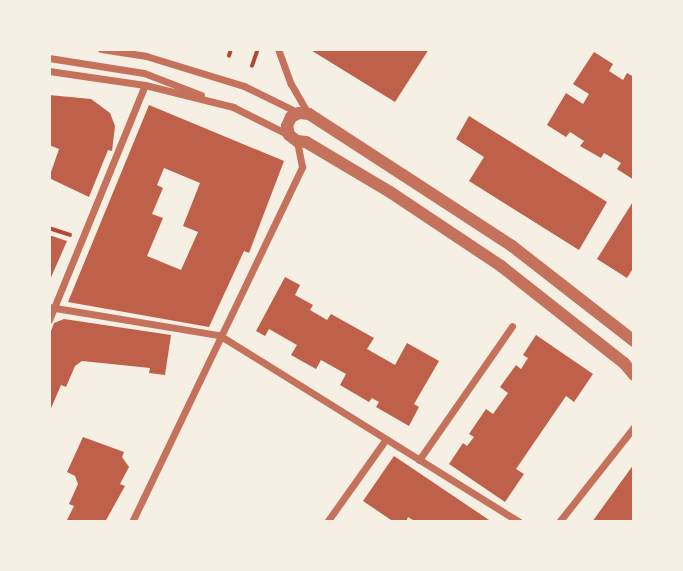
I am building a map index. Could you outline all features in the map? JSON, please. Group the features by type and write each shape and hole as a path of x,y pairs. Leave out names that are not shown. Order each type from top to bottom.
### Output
{"street":[{"path":"102,49 146,56 244,86 308,116 512,246 634,341"},
{"path":"278,49 291,84 317,129 313,137 297,139"},
{"path":"49,58 144,73 233,107 297,139 501,266 615,355 634,375"},
{"path":"49,71 145,85 233,107"},
{"path":"49,320 145,85"},
{"path":"132,522 219,335 302,167 297,139 287,126 291,117 308,116"},
{"path":"52,308 219,335 519,522"},
{"path":"419,460 512,326"},
{"path":"559,522 634,427"},
{"path":"327,522 386,439"}],"path":[{"path":"229,57 231,49"},
{"path":"252,66 258,49"},
{"path":"49,228 83,239"}],"building":[{"path":"309,49 429,49 395,102"},
{"path":"594,52 613,64 609,71 623,80 627,73 634,77 634,180 617,169 621,163 604,153 601,158 580,146 584,141 570,132 566,137 547,125 566,93 583,104 589,94 573,84"},
{"path":"49,95 91,99 110,113 115,126 112,151 108,150 89,197 49,178 59,149 49,145"},
{"path":"149,105 284,161 249,253 244,251 209,327 68,302","holes":["164,168 200,183 183,226 198,232 181,270 147,256 163,218 152,214 163,188 157,185"]},
{"path":"469,116 607,202 579,250 469,181 484,157 456,139"},
{"path":"634,200 634,267 627,278 597,259"},
{"path":"49,235 67,241 49,282"},
{"path":"285,277 300,285 295,295 313,305 310,310 327,320 331,314 374,338 367,349 395,365 407,343 439,361 414,404 419,407 409,426 376,407 379,402 372,398 369,402 340,385 346,374 321,360 316,369 291,355 297,345 269,329 265,336 256,331"},
{"path":"64,319 171,335 165,375 149,373 150,368 82,361 75,366 66,387 61,385 49,413 49,336 54,323"},
{"path":"536,335 593,374 574,402 566,396 516,469 524,474 505,502 449,464 463,443 467,446 474,437 469,434 486,409 493,414 508,393 500,387 516,365 521,369 528,358 523,355"},
{"path":"83,437 124,452 122,457 129,467 120,484 125,486 105,522 66,522 74,506 69,504 78,484 75,476 67,472"},
{"path":"394,456 492,522 416,522 408,517 406,522 394,522 363,501"},
{"path":"634,464 632,522 592,522"}]}
